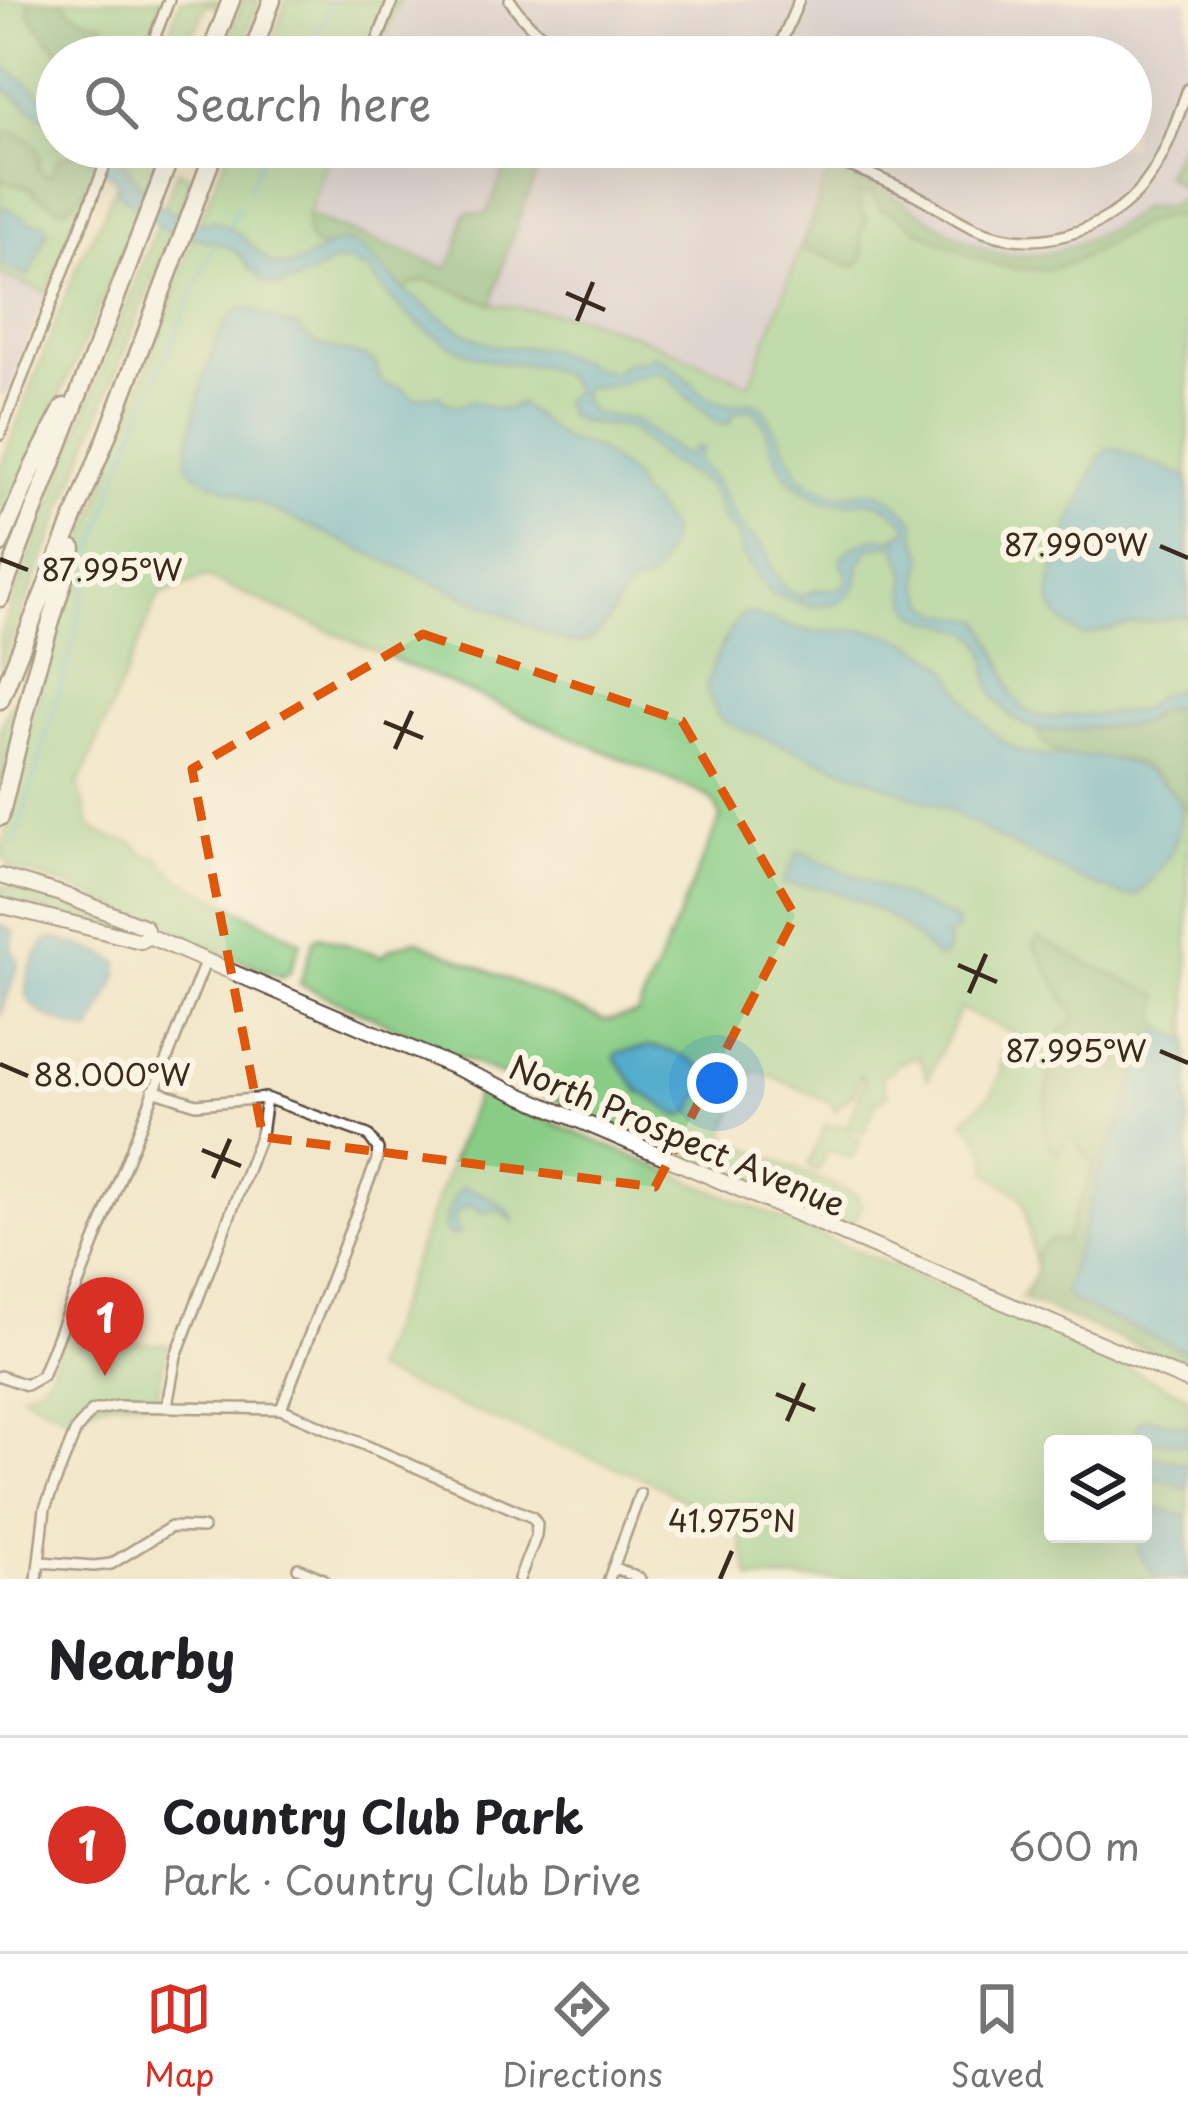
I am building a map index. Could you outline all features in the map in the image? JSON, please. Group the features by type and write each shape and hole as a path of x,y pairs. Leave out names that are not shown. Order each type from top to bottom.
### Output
{"highway":[{"path":"217,36 231,0"},
{"path":"258,36 272,0"},
{"path":"0,598 166,168"},
{"path":"0,700 106,439 208,168"},
{"path":"0,544 33,467 105,326"},
{"path":"0,817 35,674 106,439"}],"main road":[{"name":"North Prospect Avenue","path":"0,876 45,888 145,927 148,936 1182,1378"},
{"name":"North Prospect Avenue","path":"0,905 141,941 148,936"}],"street":[{"path":"155,36 169,0"},
{"path":"378,36 393,0"},
{"path":"510,0 542,36"},
{"path":"784,36 799,0"},
{"path":"855,168 987,233 1046,239 1074,233 1102,221 1136,195 1160,158 1188,89"},
{"path":"0,435 104,168"},
{"path":"0,1376 19,1384 33,1383 42,1376 206,960"},
{"path":"153,1090 204,1104 266,1098 368,1135 378,1149 281,1409"},
{"path":"167,1406 176,1356 261,1134 266,1098"},
{"path":"38,1579 45,1508 80,1425 92,1411 167,1406 281,1409 532,1516 536,1536 519,1579"},
{"path":"609,1579 640,1494"},
{"path":"41,1562 112,1564 171,1527 202,1528"},
{"path":"112,1564 115,1579"},
{"path":"94,1566 98,1579"},
{"path":"614,1567 640,1579"},
{"path":"298,1568 323,1579"}],"highlighted area":[{"path":"423,634 682,721 795,916 655,1187 263,1137 192,769"}],"shaded area":[{"path":"400,0 1188,0 1188,136 1164,175 1186,191 1168,206 1140,208 1125,223 1064,250 1034,257 1006,256 950,234 875,187 830,169 750,384 583,317 467,296 307,215 324,168 1152,168 1152,36 385,36"},
{"path":"0,274 47,293 6,398 0,395"}],"green space":[{"path":"0,0 29,0 46,36 36,36 36,90 0,63"},
{"path":"29,0 62,0 80,16 105,23 103,36 46,36 29,15"},
{"path":"62,0 162,0 148,36 103,36 104,23"},
{"path":"180,0 219,0 216,7 206,4 189,36 169,36"},
{"path":"243,0 259,0 246,36 229,36"},
{"path":"286,0 400,0 385,36 275,36"},
{"path":"0,84 36,112 36,168 3,137 0,144"},
{"path":"12,131 34,144 36,168 50,177 54,168 97,168 88,186 63,209 36,196 31,188 6,182 0,178 0,144"},
{"path":"1185,135 1188,217 1153,220 1069,263 1033,269 983,260 881,209 872,194 865,192 858,195 867,220 860,235 864,254 857,266 801,249 830,169 874,186 950,232 997,253 1052,252 1114,226 1140,208 1168,206 1185,196 1186,191 1164,175"},
{"path":"1188,136 1188,1367 1020,1298 1036,1273 1025,1206 1020,1196 989,1174 983,1144 964,1121 992,1093 1013,1033 960,1009 928,1079 919,1055 881,1076 888,1095 877,1101 864,1132 853,1128 851,1134 861,1139 852,1159 828,1149 818,1171 809,1164 826,1124 847,1127 865,1077 860,1075 852,1096 840,1102 835,1112 830,1102 758,1070 749,1076 727,1139 856,1195 861,1206 849,1225 593,1117 300,984 319,936 382,956 416,940 605,1021 637,1014 720,819 707,796 206,577 159,595 77,781 90,827 133,843 178,878 301,942 290,971 282,977 75,888 8,867 2,848 49,650 221,168 325,168 308,215 385,245 467,296 582,317 750,384 830,169 874,186 973,244 1023,256 1052,253 1085,241 1140,208 1168,206 1185,196 1186,191 1164,175"},
{"path":"36,168 59,168 50,177"},
{"path":"128,168 155,168 146,192"},
{"path":"505,168 539,168 492,304 427,280 405,290 359,247 314,246 307,235 307,215 447,268 457,251 464,215 487,214"},
{"path":"177,171 193,177 178,214 164,207"},
{"path":"0,178 75,201 89,188 47,293 0,274"},
{"path":"117,182 117,191 139,209 0,532 0,469 78,264"},
{"path":"157,225 171,232 0,669 0,634"},
{"path":"32,659 0,793 0,729"},
{"path":"1188,705 1188,814 1164,783 1141,765 1065,755 1044,743 1038,731 1130,726 1149,719 1155,711"},
{"path":"3,886 141,930 139,936 0,898"},
{"path":"1038,937 1161,996 1157,1014 1163,1029 1150,1038 1105,1155 1064,1294 1188,1352 1188,1367 1028,1301 1036,1273 1035,1254 1050,1239 1065,1241 1094,1164 1069,1136 1058,1155 1045,1128 1046,1095 1062,1029 1075,1017 1034,946"},
{"path":"478,1091 1188,1396 1188,1579 750,1579 739,1530 644,1478 372,1371"},
{"path":"64,1331 100,1340 170,1345 157,1401 103,1402 73,1419 23,1395 46,1377"}],"water":[{"path":"0,63 36,90 36,112 0,84"},
{"path":"97,168 127,168 161,205 188,219 223,225 276,265 300,263 341,243 356,245 414,298 490,344 545,349 614,373 627,362 647,361 653,355 716,401 757,404 764,408 799,475 813,486 838,495 877,492 915,521 924,556 919,581 929,605 941,613 982,620 1012,694 1023,708 1037,716 1057,718 1133,711 1159,694 1188,687 1188,705 1155,711 1128,726 1060,730 1027,726 1008,713 994,694 978,638 913,609 896,547 866,549 856,586 838,603 809,606 775,595 744,557 736,532 725,524 714,493 704,482 662,458 630,428 569,417 562,401 575,391 560,374 539,366 492,361 457,348 406,314 367,267 361,269 350,261 334,262 283,287 262,282 234,250 157,224 116,190 113,177","holes":["659,372 719,424 731,423 731,414 752,408 793,482 830,502 879,503 906,523 908,531 895,536 898,540 874,539 852,548 841,560 848,581 840,589 802,596 786,589 772,570 768,553 738,523 714,478 696,461 702,449 695,447 686,457 633,419 593,414 581,399 584,386 604,386"]},
{"path":"5,207 31,222 45,224 48,230 27,276 0,265 0,209"},
{"path":"249,308 299,327 316,343 370,359 381,383 402,388 414,398 438,395 453,405 471,401 502,409 519,403 563,439 598,449 633,478 640,495 670,529 670,543 654,574 628,588 597,634 568,643 196,475 187,464 188,450 209,363 232,315"},
{"path":"1113,448 1188,477 1188,616 1083,636 1056,614 1050,590 1059,554 1098,460"},
{"path":"743,613 812,631 871,631 904,640 943,664 978,717 1012,747 1025,753 1083,756 1142,768 1179,800 1180,827 1170,853 1136,896 1123,895 1003,841 947,809 719,718 706,689 720,649"},
{"path":"799,851 954,919 958,926 946,937 945,956 934,956 900,924 860,901 824,888 783,883"},
{"path":"0,924 14,932 11,949 19,963 0,1017"},
{"path":"54,938 119,963 118,976 91,1032 41,1013 27,996 32,966 44,942"},
{"path":"1163,1029 1188,1040 1188,1352 1064,1294 1105,1155 1150,1038"},
{"path":"649,1046 671,1051 702,1068 703,1088 691,1113 681,1116 641,1093 615,1058 617,1053"},
{"path":"463,1187 494,1200 512,1213 514,1221 498,1210 484,1213 475,1205 466,1206 455,1214 460,1234 451,1236 445,1231 446,1220"},
{"path":"1145,1418 1188,1426 1188,1444 1152,1442 1152,1435 1133,1435"},
{"path":"1152,1456 1188,1464 1188,1490 1159,1481 1152,1484"},
{"path":"1161,1509 1188,1517 1188,1579 1156,1579 1139,1553 1138,1543 1152,1543 1152,1514"}],"waterway":[{"path":"317,36 333,0"},
{"path":"248,190 258,168"},
{"path":"228,227 238,207"},
{"path":"15,843 119,473 215,243"}],"place":[{"name":"Country Club Park","path":"105,1376"}]}
